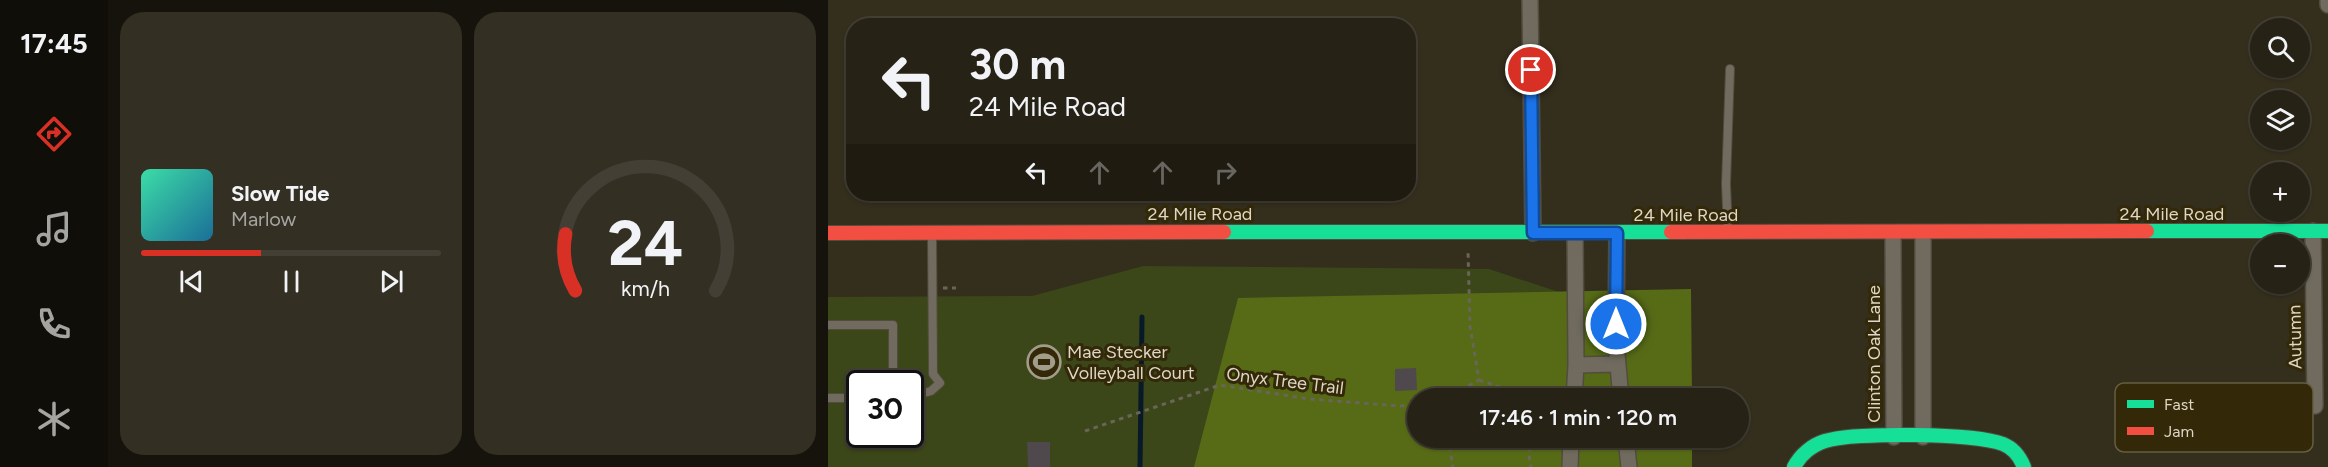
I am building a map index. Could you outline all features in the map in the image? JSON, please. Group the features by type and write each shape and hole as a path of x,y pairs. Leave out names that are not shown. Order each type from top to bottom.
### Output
{"street":[{"path":"1530,0 1533,233"},
{"path":"2328,0 2328,5"},
{"name":"24 Mile Road","path":"828,233 2321,231"},
{"name":"Autumn","path":"2316,406 2321,231"},
{"path":"1575,233 1575,388"},
{"path":"1617,233 1617,364 1620,388"},
{"name":"Clinton Oak Lane","path":"1794,467 1805,452 1828,440 1894,437 1893,233"},
{"path":"1923,233 1923,436"},
{"path":"1576,365 1617,364"},
{"path":"1894,437 1990,439 2013,450 2025,467"},
{"path":"1570,467 1571,448"},
{"path":"1627,448 1629,467"}],"lane":[{"path":"1728,233 1726,184 1730,69"},
{"path":"924,393 931,391 940,383 933,374 932,233"},
{"path":"828,326 893,325 893,370"},
{"path":"828,398 846,398"}],"path":[{"path":"1468,233 1470,326 1479,380"},
{"path":"938,288 956,288"},
{"path":"1465,388 1479,380 1503,388"},
{"name":"Onyx Tree Trail","path":"1085,431 1220,385 1309,399 1407,405"},
{"path":"1450,448 1453,467"},
{"path":"1530,448 1531,467"}],"green space":[{"path":"1143,266 1489,269 1568,295 1434,388 1407,388 1407,448 1472,448 1575,467 828,467 828,297 1032,296"},
{"path":"1691,289 1692,388 1407,388 1407,448 1692,448 1692,467 1194,467 1238,298"}],"building":[{"path":"1416,368 1417,388 1395,391 1395,369"},
{"path":"1027,442 1050,442 1050,467 1028,467"}],"waterway":[{"path":"1140,467 1142,317"}],"traffic: fast":[{"path":"2147,231 2328,231"},
{"path":"1224,232 1671,232"},
{"path":"1794,467 1807,451 1825,441 1886,435 1988,440 2010,448 2016,453 2024,467"}],"traffic: jam":[{"path":"1671,232 2147,231"},
{"path":"828,233 1224,232"}],"place":[{"name":"Mae Stecker Volleyball Court","path":"1044,362"}],"route":[{"path":"1531,70 1533,233 1617,233 1616,324"}]}
